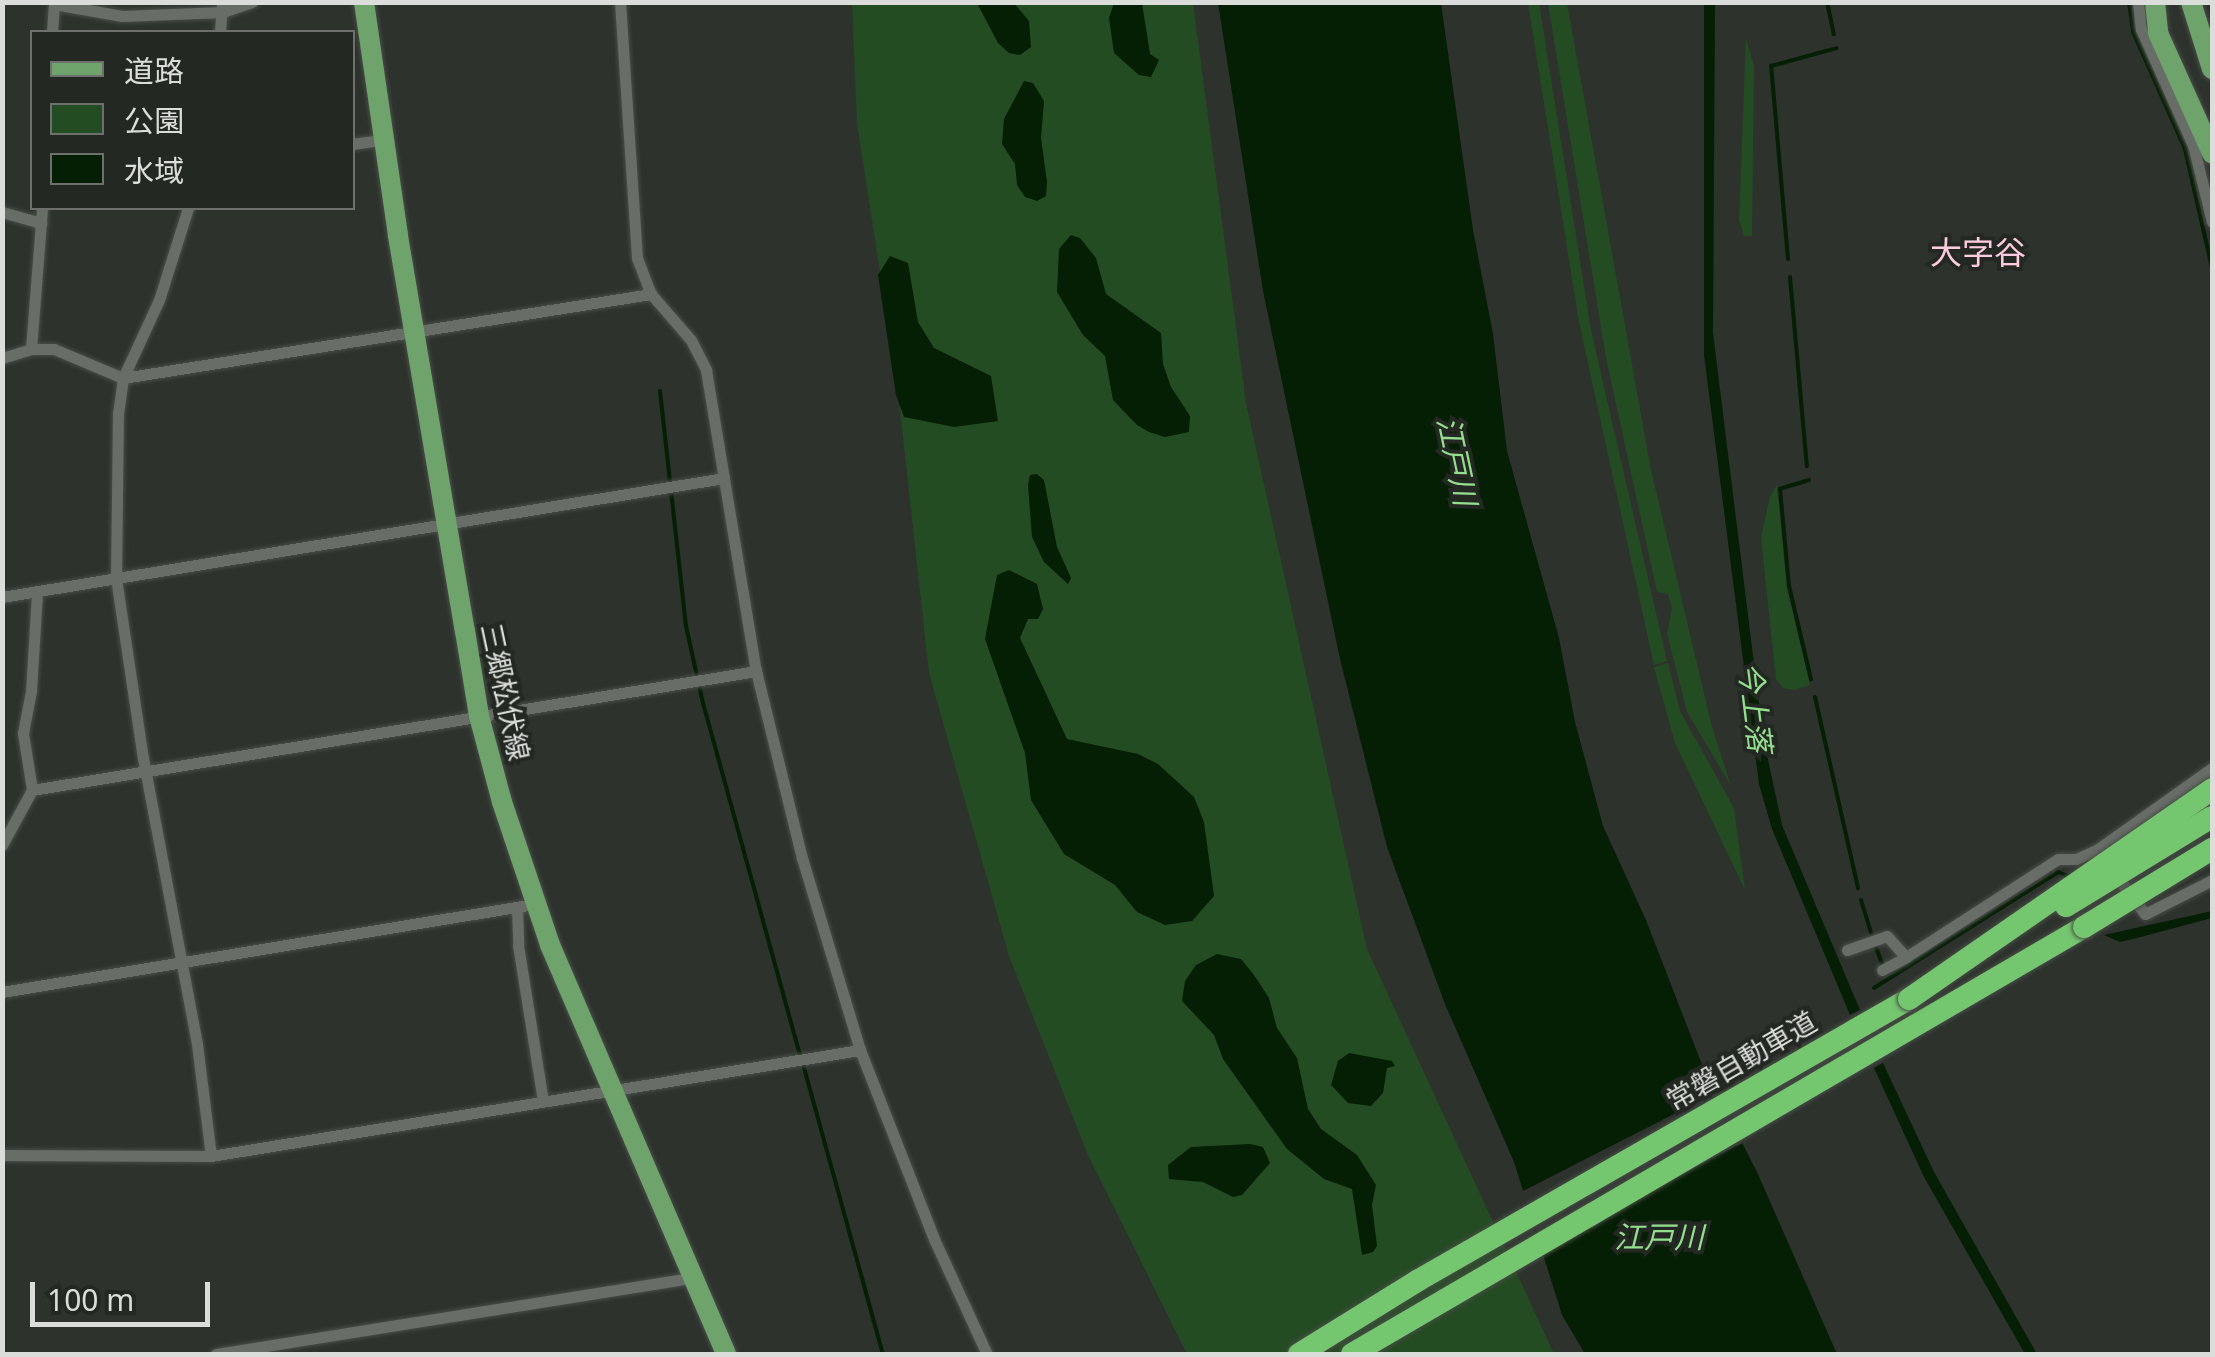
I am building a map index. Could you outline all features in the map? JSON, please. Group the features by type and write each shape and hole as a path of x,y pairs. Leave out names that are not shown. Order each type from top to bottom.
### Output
{"highway":[{"path":"1908,1000 2212,789"},
{"name":"常磐自動車道","path":"1299,1354 1433,1272 1908,1000 2212,817"},
{"name":"常磐自動車道","path":"1352,1354 2212,849"},
{"path":"2084,927 2212,865"}],"main road":[{"name":"三郷松伏線","path":"364,2 382,140 480,716 526,906 612,1091 726,1354"},
{"path":"2156,2 2158,32 2212,154"},
{"path":"2192,2 2212,69"},
{"path":"2202,2 2212,34"}],"street":[{"path":"52,30 54,4 122,16 252,2"},
{"path":"620,2 637,258 651,294 700,353 756,671 802,858 860,1050 927,1222 987,1354"},
{"path":"2138,2 2142,29 2192,146 2212,222"},
{"path":"355,144 382,140"},
{"path":"31,349 42,210"},
{"path":"187,210 159,300 123,378 118,414 116,578 146,771 197,1044 211,1156"},
{"path":"2,212 41,222"},
{"path":"2,358 31,349 64,352 123,378 651,294"},
{"path":"2,597 724,478"},
{"path":"2,844 32,790 22,732 31,691 37,592"},
{"path":"32,790 756,671"},
{"path":"1882,970 2058,859 2076,859 2098,848 2212,768"},
{"path":"2098,848 2138,911 2146,914 2212,880"},
{"path":"2,992 526,906 518,945 543,1101"},
{"path":"1848,950 1886,936 1906,957"},
{"path":"2,1155 211,1156 860,1050"},
{"path":"216,1354 690,1278"}],"green space":[{"path":"852,3 1193,3 1246,403 1367,949 1554,1354 1187,1354 1088,1155 1009,956 929,673 897,382 857,123"},
{"path":"1528,3 1539,3 1591,330 1667,661 1654,665 1579,322"},
{"path":"1548,3 1567,3 1651,470 1712,727 1731,786 1687,712 1667,634 1672,608 1668,594 1657,592 1606,358"},
{"path":"1746,38 1754,66 1752,236 1744,236 1739,220"},
{"path":"1777,485 1787,589 1810,685 1794,690 1783,688 1776,679 1761,538 1770,496"},
{"path":"1668,663 1680,711 1734,808 1745,890 1675,743 1654,667"}],"water":[{"name":"今上落","path":"1715,2 1713,333 1763,736 1782,825 1860,1010 1850,1015 1772,829 1759,784 1704,355 1704,3"},
{"path":"977,3 1014,3 1029,21 1031,47 1020,55 1009,53 998,43"},
{"path":"1114,3 1142,3 1150,54 1159,60 1151,77 1139,75 1114,53 1109,18"},
{"name":"江戸川","path":"1218,3 1441,3 1473,230 1493,334 1507,451 1559,638 1575,722 1603,826 1646,920 1701,1062 1757,1172 1837,1354 1585,1354 1562,1315 1514,1162 1445,1004 1387,847 1340,659 1263,291"},
{"path":"1024,81 1033,83 1044,101 1041,138 1047,182 1046,196 1037,201 1025,197 1017,185 1015,164 1002,144 1004,119"},
{"path":"1071,235 1080,238 1096,258 1106,294 1161,333 1163,364 1171,387 1190,416 1189,432 1165,437 1149,432 1113,400 1105,356 1083,335 1057,292 1059,249"},
{"path":"890,256 908,263 918,322 934,348 991,376 998,421 954,427 904,417 896,395 878,275"},
{"path":"1037,474 1044,480 1057,547 1071,578 1068,584 1044,562 1032,537 1028,485 1030,475"},
{"path":"1009,570 1037,584 1043,609 1038,619 1028,619 1020,638 1067,739 1138,754 1158,764 1194,797 1204,822 1214,896 1192,921 1165,925 1137,912 1115,885 1064,854 1031,800 1025,753 985,639 997,575"},
{"path":"2212,911 2212,918 2120,942 2104,935"},
{"path":"1217,954 1241,959 1254,975 1269,998 1277,1028 1297,1058 1308,1109 1321,1129 1357,1155 1376,1185 1372,1205 1377,1246 1373,1252 1362,1255 1352,1189 1324,1179 1287,1149 1223,1059 1214,1035 1182,1001 1185,981 1196,965"},
{"path":"1349,1053 1392,1061 1395,1066 1387,1068 1383,1093 1371,1106 1348,1103 1331,1085 1338,1061"},
{"path":"1883,1063 1934,1172 2037,1354 2025,1354 1924,1177 1874,1068"},
{"path":"1191,1147 1263,1147 1270,1163 1242,1195 1233,1197 1203,1182 1169,1179 1168,1165"}],"pier":[{"path":"1721,1090 1747,1141 1543,1245 1517,1194"}],"waterway":[{"path":"1827,2 1834,34"},
{"path":"2129,2 2133,32 2185,149 2212,268"},
{"path":"1788,259 1771,66 1837,48"},
{"path":"1790,277 1807,466"},
{"path":"660,391 686,626 703,703 800,1055"},
{"path":"1809,480 1780,489 1789,586 1811,679"},
{"path":"1815,697 1858,888"},
{"path":"1874,988 2058,872 2071,877"},
{"path":"1861,900 1871,933"},
{"path":"1874,943 1882,963"},
{"path":"803,1064 883,1354"}],"district":[{"name":"大字谷","path":"1978,252"}]}
